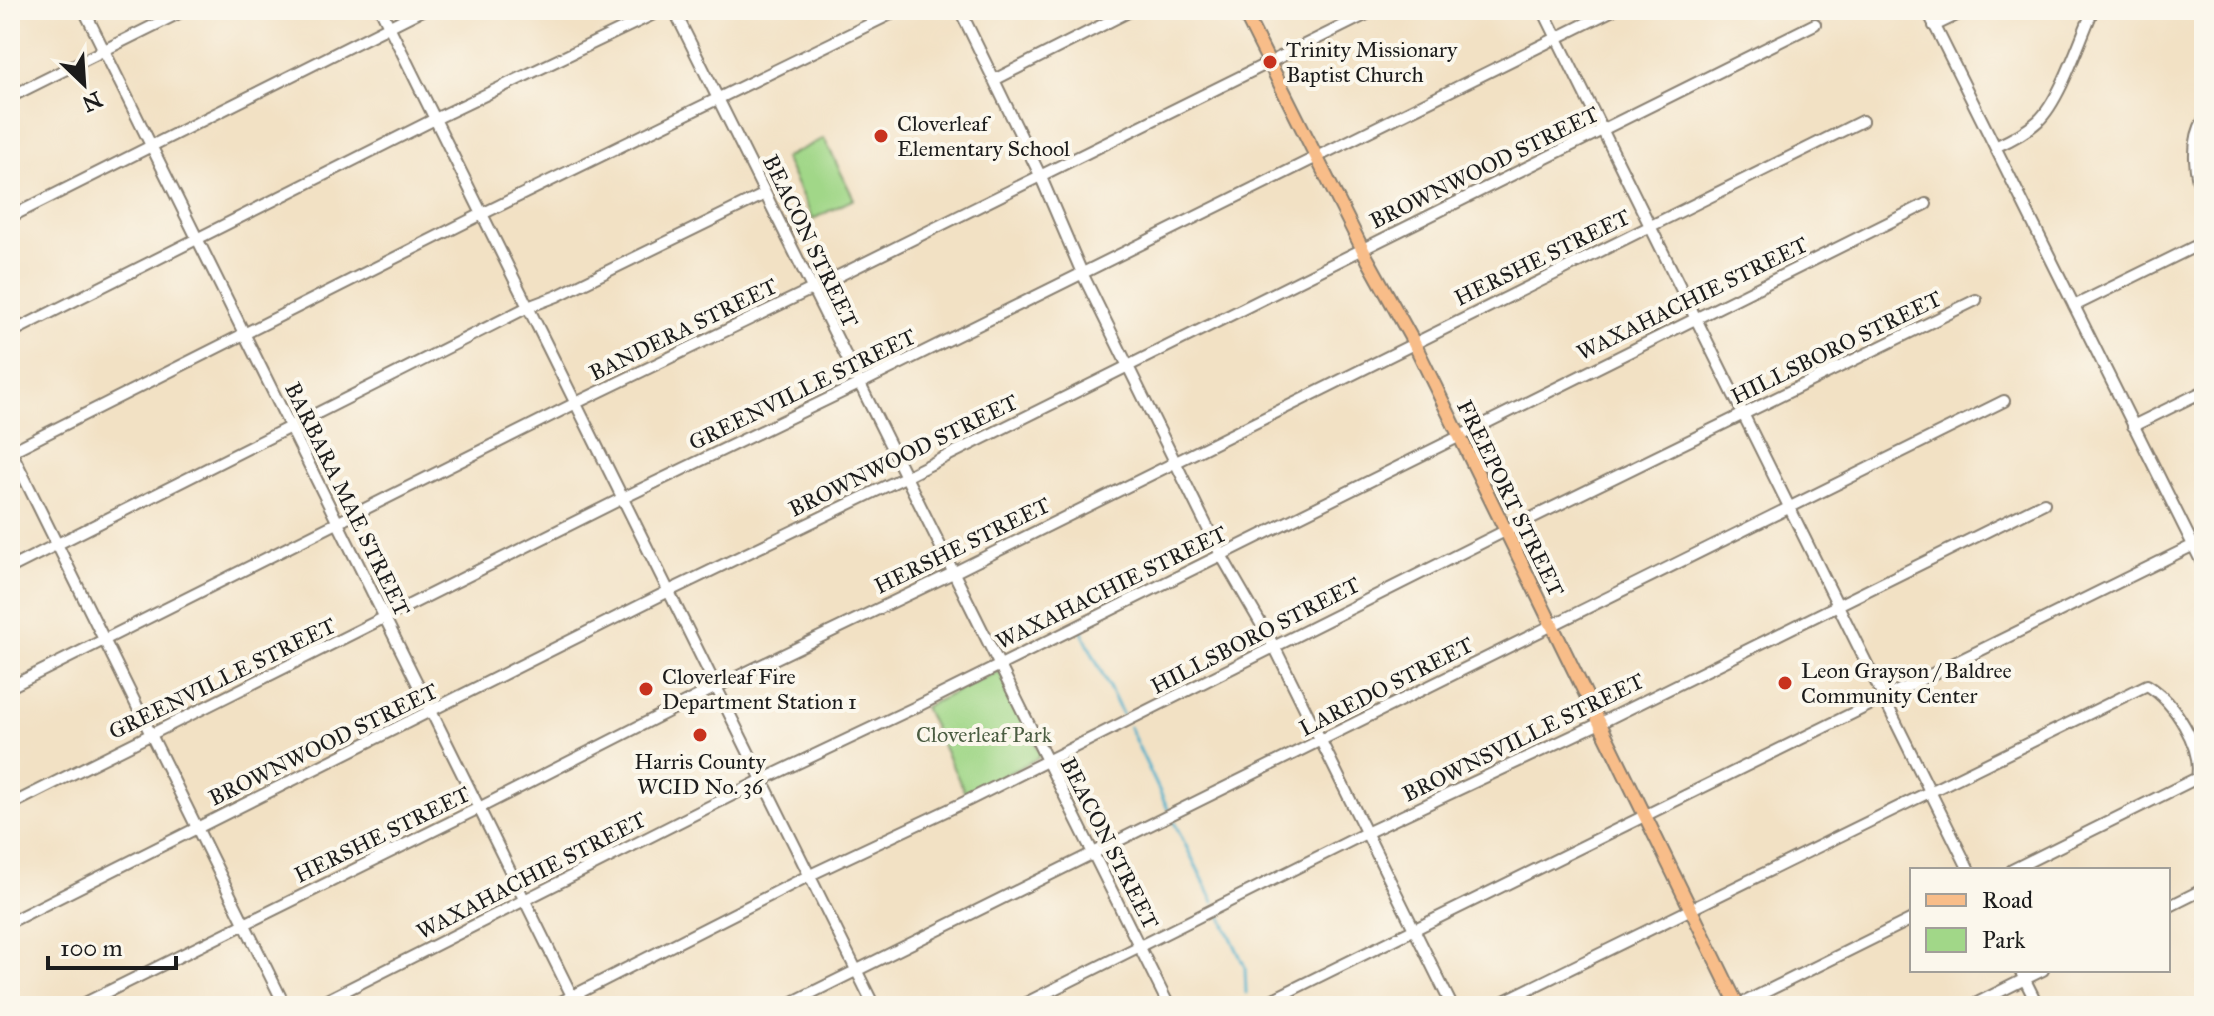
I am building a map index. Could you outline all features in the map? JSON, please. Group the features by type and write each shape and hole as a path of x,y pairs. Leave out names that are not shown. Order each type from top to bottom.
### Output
{"main road":[{"name":"FREEPORT STREET","path":"1243,10 1363,249 1414,343 1737,1006"}],"street":[{"name":"BARBARA MAE STREET","path":"84,10 574,1001"},
{"path":"10,97 185,10"},
{"path":"381,10 874,1006"},
{"path":"10,217 422,10"},
{"path":"10,333 435,119 662,10"},
{"name":"BEACON STREET","path":"674,10 1169,1006"},
{"path":"285,1006 10,451 482,214 899,10"},
{"path":"960,10 1040,175 1082,273 1175,462 1221,555 1275,648 1452,1006"},
{"path":"994,80 1132,10"},
{"name":"BANDERA STREET","path":"10,687 576,403 1375,10"},
{"path":"1543,10 1968,868"},
{"name":"GREENVILLE STREET","path":"10,805 623,498 1613,10"},
{"path":"1927,10 2133,426 2199,542 2204,567"},
{"path":"1934,26 1967,10"},
{"path":"1995,147 2019,136 2039,120 2050,106 2093,10"},
{"name":"BROWNWOOD STREET","path":"10,922 432,713 669,591 905,477 1815,24"},
{"path":"2204,119 2194,156 2204,199"},
{"name":"HERSHE STREET","path":"79,1006 716,687 953,573 1862,121"},
{"path":"10,568 528,307 557,296 765,194"},
{"name":"WAXAHACHIE STREET","path":"315,1006 762,780 1926,204"},
{"path":"2074,306 2204,242"},
{"name":"HILLSBORO STREET","path":"553,1006 574,1001 810,875 1047,761 1505,531 1976,300"},
{"path":"2133,426 2204,391"},
{"name":"LAREDO STREET","path":"785,1006 2004,401"},
{"name":"BROWNSVILLE STREET","path":"1020,1006 1366,833 1598,724 2044,503"},
{"path":"1259,1006 2199,542"},
{"path":"1494,1006 2147,685 2170,702 2194,749 2199,767 2197,778 2016,868"},
{"path":"2170,906 2204,889"},
{"path":"1737,1006 1910,920"},
{"path":"1971,1006 2022,974 2038,1006"}],"green space":[{"path":"824,138 854,199 813,219 784,158"},
{"name":"Cloverleaf Park","path":"999,671 1040,753 1038,758 966,795 924,707"}],"waterway":[{"path":"1080,628 1122,714"},
{"path":"1129,727 1168,809"},
{"path":"1174,822 1214,902"},
{"path":"1220,914 1245,967 1246,993"}],"place":[{"name":"Trinity Missionary Baptist Church","path":"1270,62"},
{"name":"Cloverleaf Elementary School","path":"881,136"},
{"name":"Leon Grayson / Baldree Community Center","path":"1785,683"},
{"name":"Cloverleaf Fire Department Station 1","path":"646,689"},
{"name":"Harris County WCID No. 36","path":"700,735"}]}
